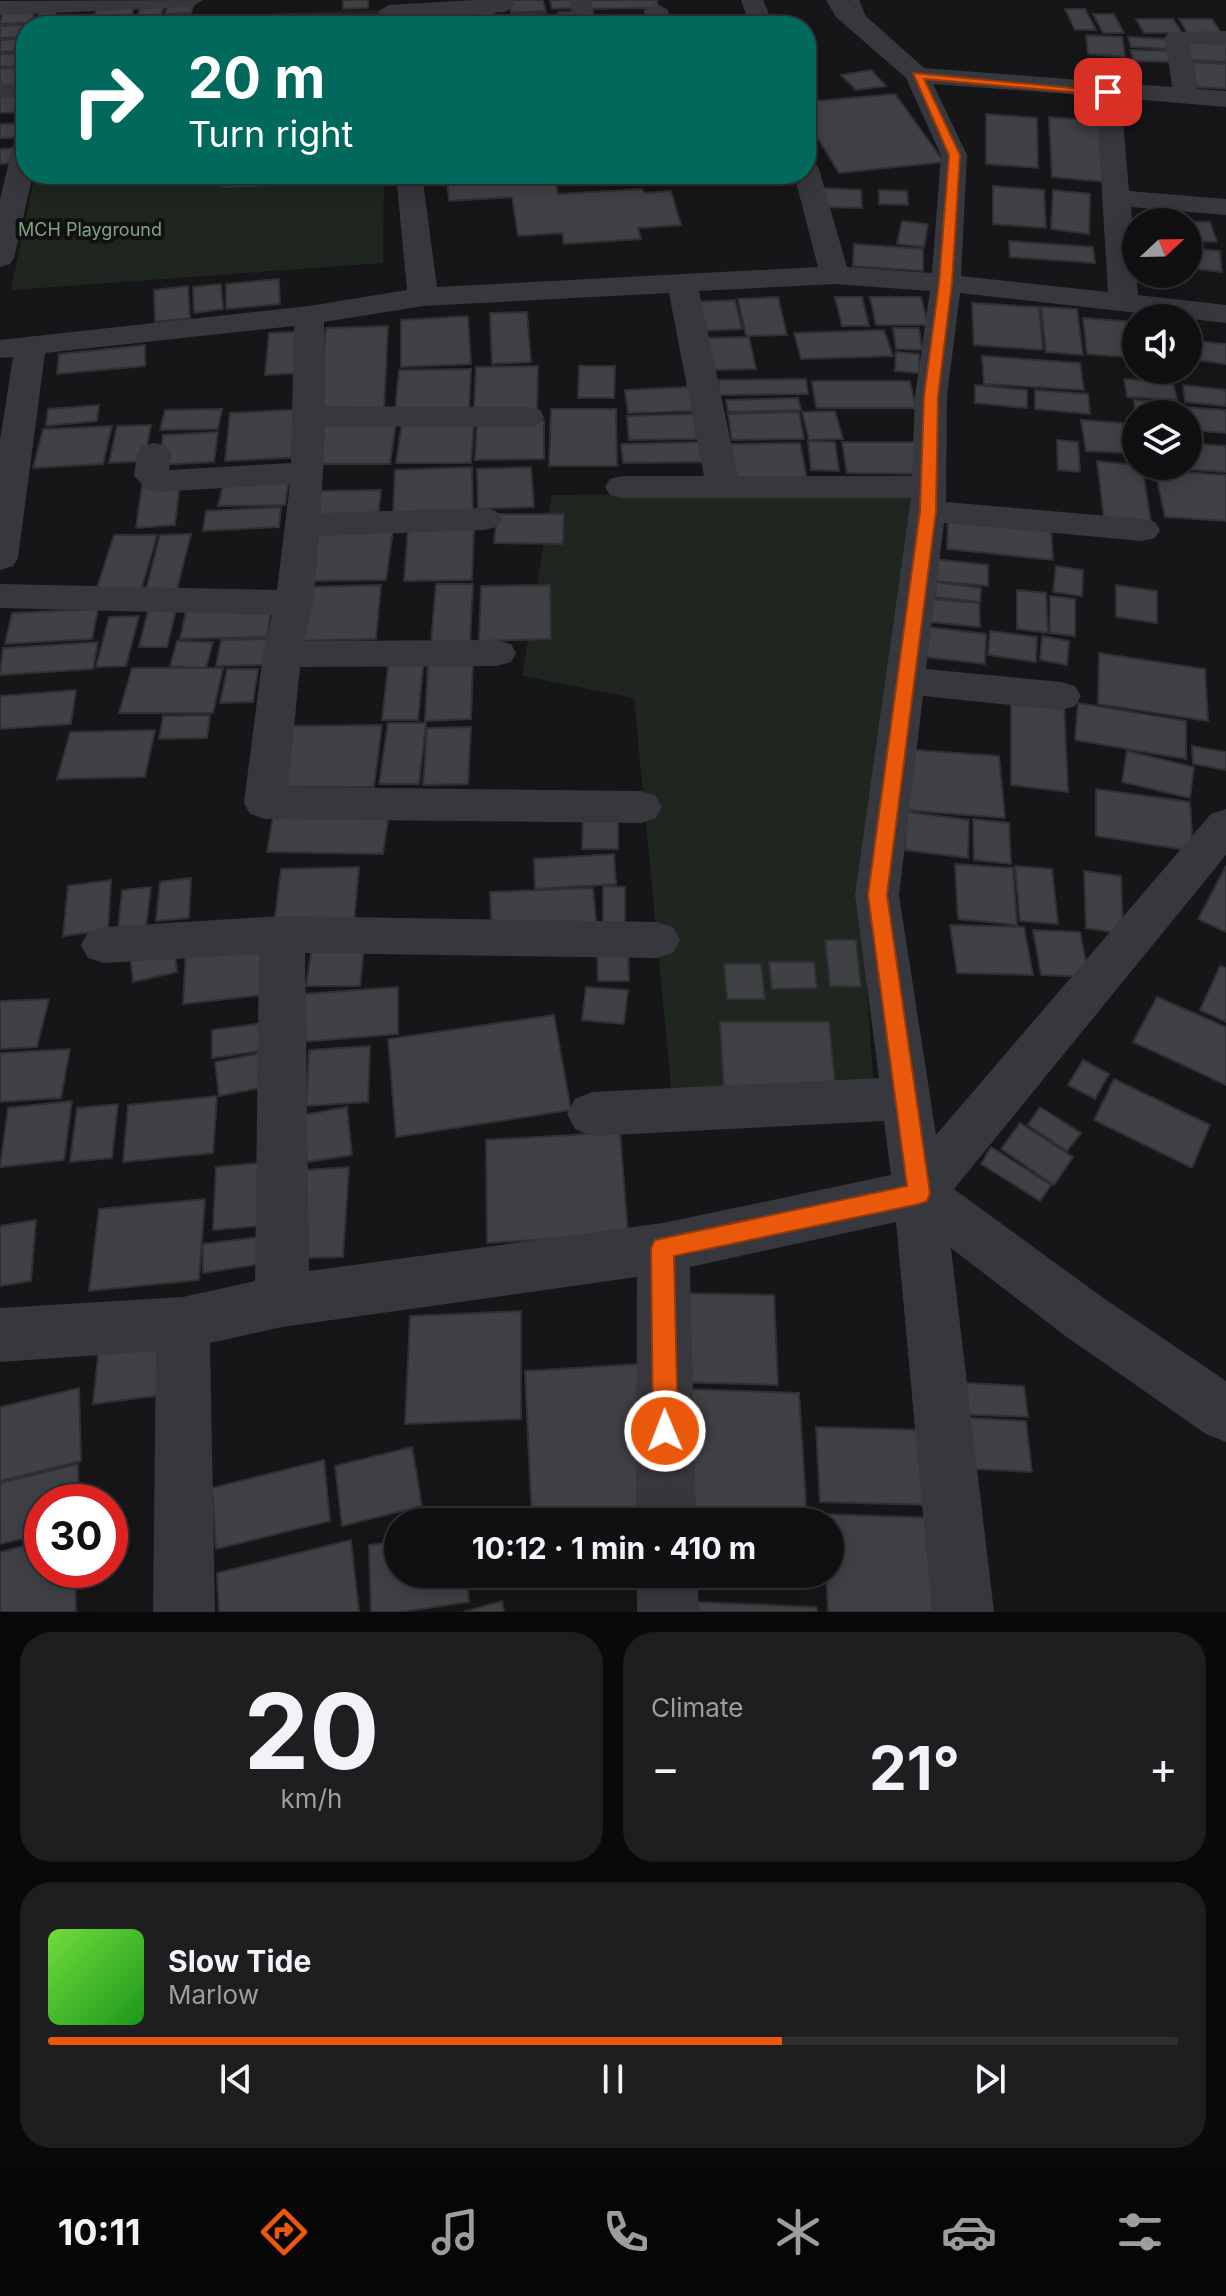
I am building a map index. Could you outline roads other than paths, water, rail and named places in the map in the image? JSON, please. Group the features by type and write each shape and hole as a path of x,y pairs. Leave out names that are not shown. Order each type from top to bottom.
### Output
{"street":[{"path":"0,8 58,16 192,0"},
{"path":"837,0 844,12 862,17 917,75 954,155 946,283 931,396 928,499 908,681 877,895 919,1193 963,1612"},
{"path":"389,12 505,10"},
{"path":"1186,98 1177,37 1226,38"},
{"path":"917,75 1226,99"},
{"path":"1108,92 1124,303"},
{"path":"0,258 17,184"},
{"path":"411,184 423,297"},
{"path":"810,184 835,275"},
{"path":"1118,198 1226,207"},
{"path":"1,549 15,347 309,315 423,297 835,275 946,283 1226,314"},
{"path":"682,283 723,487"},
{"path":"309,315 308,473 294,603 282,654 265,803 641,807"},
{"path":"310,416 528,417"},
{"path":"154,453 151,476 158,481 308,473"},
{"path":"622,487 723,487 928,499 1142,530"},
{"path":"302,525 484,519"},
{"path":"0,596 294,603"},
{"path":"282,654 497,653"},
{"path":"908,681 1061,696"},
{"path":"0,1335 183,1323 282,1301 663,1248 919,1193 1226,825"},
{"path":"282,934 282,1301"},
{"path":"104,945 282,934 657,940"},
{"path":"592,1114 905,1098"},
{"path":"919,1193 1083,1316 1226,1414"},
{"path":"663,1248 666,1508"},
{"path":"183,1323 184,1612"},
{"path":"667,1588 668,1612"}],"park label":[{"name":"MCH Playground","path":"90,229"}]}
